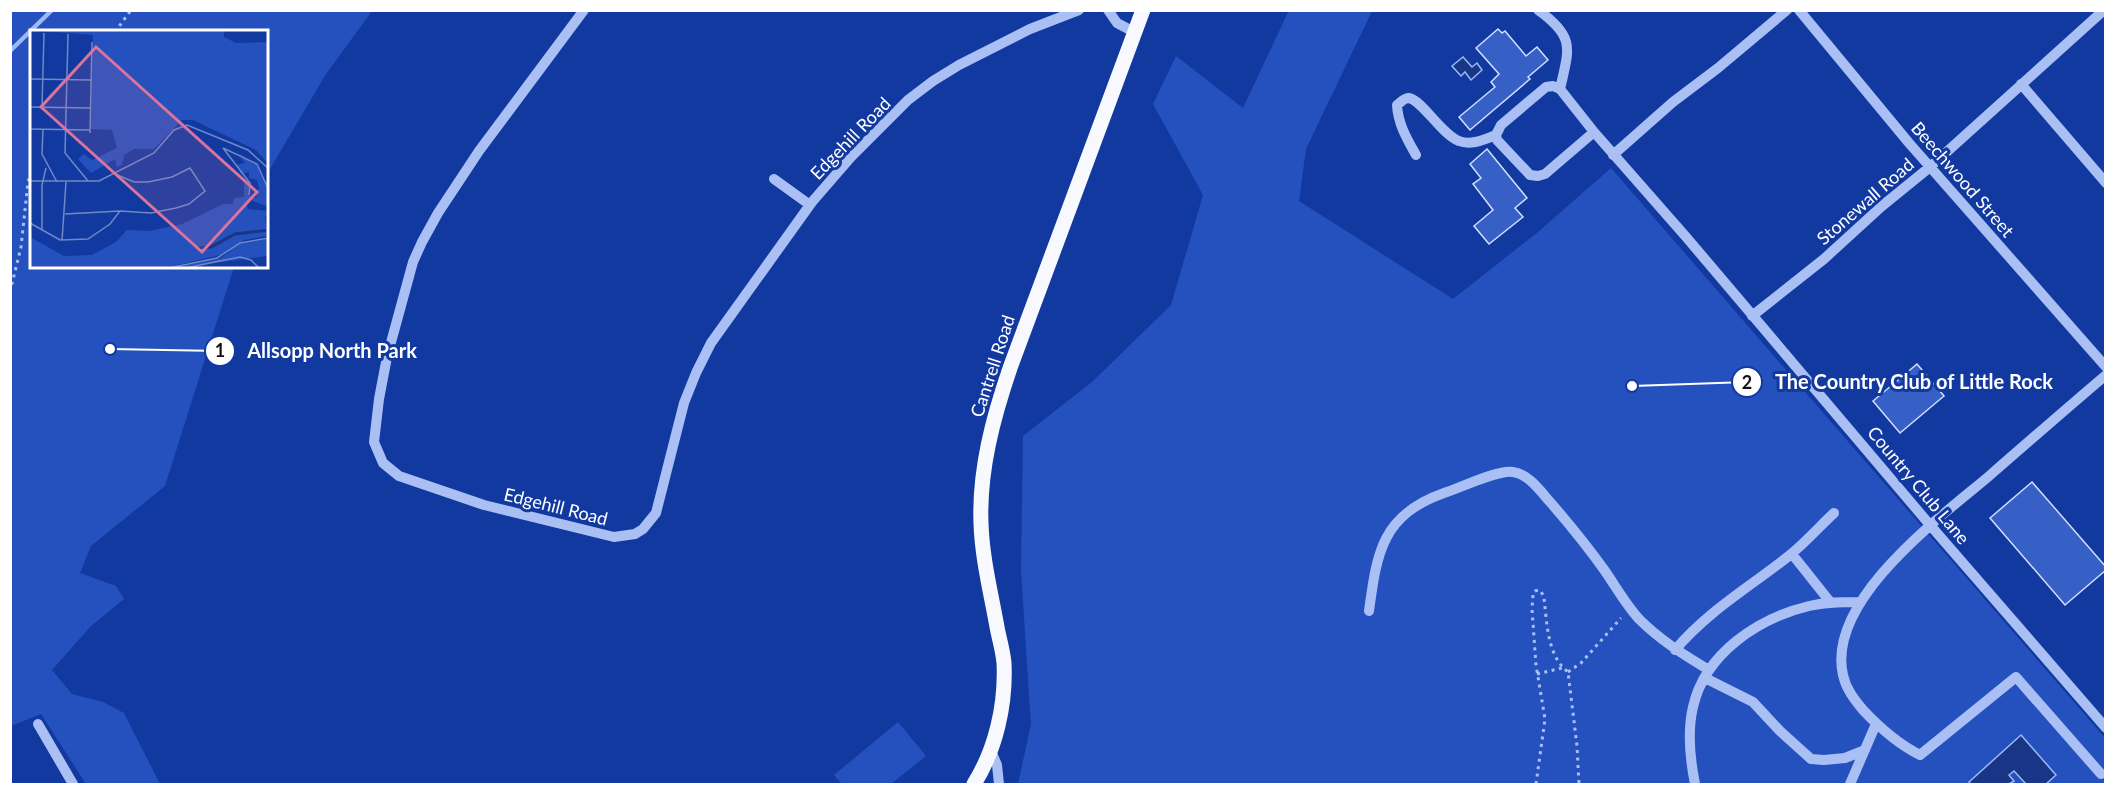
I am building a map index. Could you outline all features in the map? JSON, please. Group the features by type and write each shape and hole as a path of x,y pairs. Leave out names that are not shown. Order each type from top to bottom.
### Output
{"main road":[{"name":"Cantrell Road","path":"974,784 991,751 998,727 1004,662 985,563 981,523 982,482 987,449 996,408 1010,368 1143,10"}],"street":[{"name":"Edgehill Road","path":"584,10 479,151 438,213 413,262 387,357 374,442 383,463 391,471 411,480 484,505 602,535 626,537 643,529 656,513 684,403 696,372 711,344 810,205 850,157 909,100 933,81 959,65 1030,29 1079,10"},
{"path":"1108,10 1117,23 1136,33"},
{"path":"1538,10 1563,30 1569,51 1560,89 1553,86 1546,87 1501,125 1496,135 1497,140 1526,172 1538,176 1545,174 1594,132"},
{"path":"1613,155 1673,102 1718,68 1787,10"},
{"name":"Beechwood Street","path":"1799,10 1930,167 2106,367"},
{"name":"Stonewall Road","path":"1752,316 1824,259 1882,206 1930,167 2104,10"},
{"path":"2021,84 2106,183"},
{"name":"Country Club Lane","path":"1560,89 1613,155 1687,238 1930,525 2106,728"},
{"path":"1416,155 1402,130 1398,115 1397,105 1403,99 1410,98 1417,102 1443,131 1461,142 1476,142 1496,135"},
{"path":"774,179 810,205"},
{"path":"2101,774 2016,677 1920,755 1876,724 1854,700 1847,688 1841,661 1842,648 1859,602 1877,578 1930,525 2106,375"},
{"path":"1369,611 1374,573 1384,540 1405,514 1419,504 1477,482 1493,473 1513,472 1526,477 1571,526 1640,620 1707,674 1753,702 1811,759 1845,758 1865,750"},
{"path":"1675,650 1694,627 1792,554 1834,513"},
{"path":"1792,554 1831,603"},
{"path":"1695,784 1690,724 1693,705 1707,674 1721,655 1745,635 1788,612 1831,603 1859,602"},
{"path":"38,724 73,784"},
{"path":"1850,784 1876,724"},
{"name":"Cantrell Road","path":"991,751 997,765 999,784"}],"path":[{"path":"116,30 131,10"},
{"path":"10,292 21,247 30,176"},
{"path":"1536,784 1545,719 1537,674 1532,609 1533,595 1537,590 1543,593 1553,651 1562,668 1568,672 1579,784"},
{"path":"1568,672 1581,663 1630,609"},
{"path":"1537,674 1562,668"}],"shaded area":[{"path":"11,10 372,11 326,74 268,172 268,30 30,30 30,268 234,268 165,486 91,546 80,573 116,586 124,599 90,627 52,670 72,694 103,702 124,713 160,784 86,784 41,714 11,726"},
{"path":"1289,10 1372,11 1306,149 1299,201 1453,299 1538,232 1611,168 2106,739 2105,784 1018,784 1031,724 1021,572 1023,436 1092,382 1171,305 1203,195 1153,104 1176,56 1243,108"},
{"path":"1463,57 1472,67 1477,63 1482,70 1471,80 1465,72 1461,76 1452,66"},
{"path":"898,722 926,756 891,784 842,784 834,775"},
{"path":"2021,735 2056,775 2046,784 2026,784 2014,771 2009,775 2014,781 2009,784 1971,784 1969,782"}],"building":[{"path":"1498,29 1502,33 1505,31 1526,56 1537,47 1548,60 1528,77 1530,79 1470,130 1459,117 1495,87 1491,82 1499,74 1476,48"},
{"path":"1487,149 1527,198 1515,208 1523,217 1489,244 1474,226 1493,210 1473,184 1481,178 1470,164"},
{"path":"1917,364 1944,396 1900,433 1873,401"},
{"path":"2032,482 2106,567 2106,570 2065,605 1990,518"}],"waterway":[{"path":"32,30 52,10"},
{"path":"10,51 30,31"}],"place":[{"name":"Allsopp North Park","path":"110,349"},
{"name":"The Country Club of Little Rock","path":"1632,386"}]}
